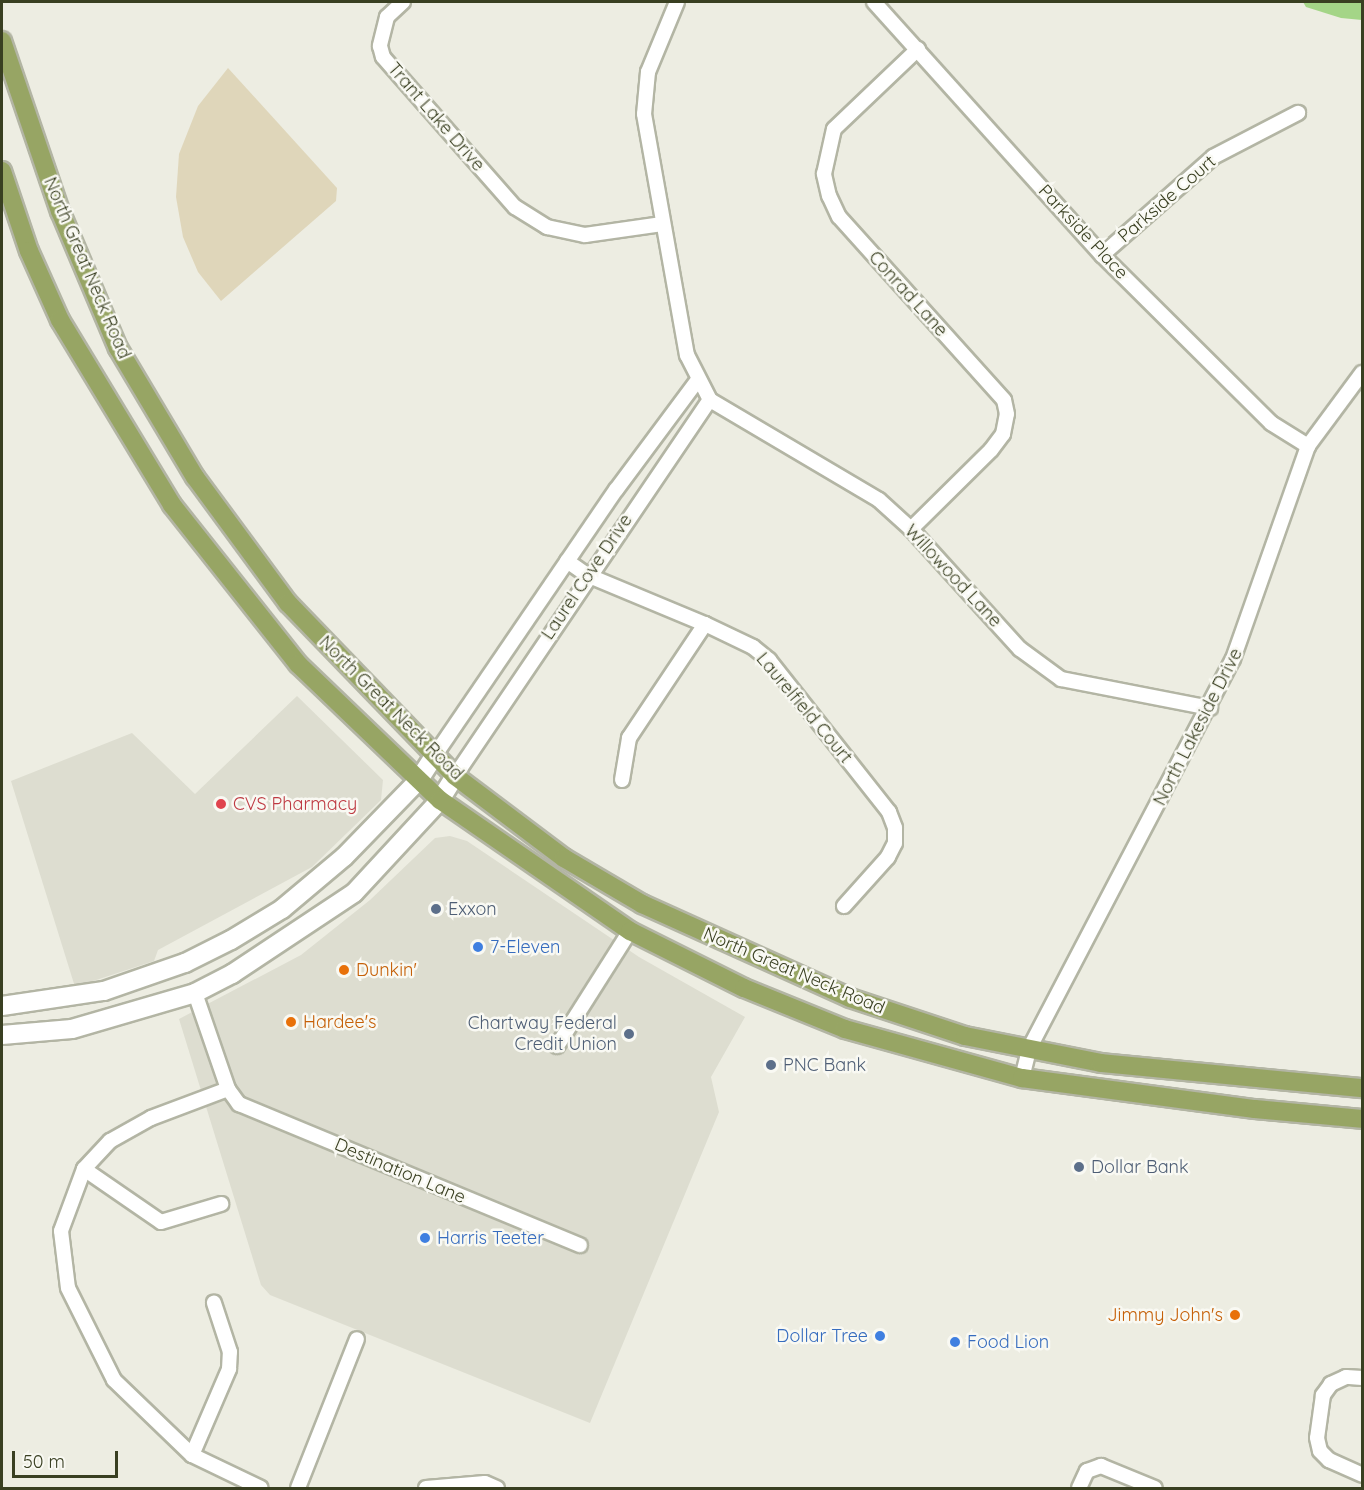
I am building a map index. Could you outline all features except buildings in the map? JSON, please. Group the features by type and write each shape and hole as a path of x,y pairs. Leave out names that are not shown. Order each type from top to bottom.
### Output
{"main road":[{"name":"North Great Neck Road","path":"2,41 60,211 118,348 195,477 288,603 455,776 564,858 642,904 850,998 966,1036 1029,1049 1159,1071 1362,1088"},
{"name":"North Great Neck Road","path":"2,171 29,251 60,320 172,506 298,664 440,800 630,931 744,988 845,1029 1022,1078 1255,1109 1362,1119"},
{"path":"2,1006 104,991 185,963 231,940 282,909 313,884 418,781 435,755"},
{"path":"2,1035 72,1029 195,993 269,952 338,905 440,800 455,776"}],"street":[{"name":"Trant Lake Drive","path":"403,2 387,17 380,46 383,57 507,197 530,218 564,232 610,233 662,224"},
{"path":"677,2 655,49 645,90 644,114 687,355 697,381 710,400"},
{"name":"Parkside Place","path":"874,2 1102,255 1271,423 1308,446"},
{"name":"Conrad Lane","path":"911,529 992,450 1004,434 1007,414 1004,400 839,217 829,196 825,174 834,129 918,49"},
{"name":"Parkside Court","path":"1102,255 1213,157 1298,113"},
{"name":"North Lakeside Drive","path":"1022,1078 1029,1049 1210,708 1251,616 1308,446 1362,373"},
{"name":"Laurel Cove Drive","path":"435,755 567,561 697,381"},
{"name":"Laurel Cove Drive","path":"455,776 587,575 710,400"},
{"name":"Willowood Lane","path":"710,400 850,480 911,529 1020,649 1061,679 1210,708"},
{"name":"Laurelfield Court","path":"567,561 587,575 705,624 753,647 769,660 889,812 895,843 888,857 844,906"},
{"path":"622,780 628,738 705,624"},
{"path":"557,1046 630,931"},
{"name":"Destination Lane","path":"195,993 228,1089 239,1104 579,1245"},
{"path":"228,1089 151,1118 110,1141 84,1169 61,1231 68,1288 114,1380 192,1455 261,1488"},
{"path":"151,1118 157,1131"},
{"path":"84,1169 161,1222 221,1204"},
{"path":"192,1455 229,1369 230,1352 214,1303"},
{"path":"298,1488 357,1339"},
{"path":"1362,1378 1346,1377 1331,1384 1323,1395 1317,1438 1320,1451 1329,1460 1362,1475"},
{"path":"1079,1488 1087,1472 1101,1466 1155,1488"},
{"path":"426,1488 485,1483 497,1488"}],"shaded area":[{"path":"1303,2 1362,2 1362,20 1341,18 1306,7"},
{"path":"228,68 337,188 336,201 221,301 198,272 183,237 176,197 179,154 198,106"},
{"path":"297,696 383,780 381,800 312,867 158,950 154,961 75,987 11,781 132,733 195,794"},
{"path":"450,836 467,841 639,957 745,1017 711,1077 719,1112 590,1423 270,1295 261,1285 179,1019 301,955 370,900 435,838"}],"place":[{"name":"CVS Pharmacy","path":"221,804"},
{"name":"Exxon","path":"436,909"},
{"name":"7-Eleven","path":"478,947"},
{"name":"Dunkin'","path":"344,970"},
{"name":"Hardee's","path":"291,1022"},
{"name":"Chartway Federal Credit Union","path":"629,1034"},
{"name":"PNC Bank","path":"771,1065"},
{"name":"Dollar Bank","path":"1079,1167"},
{"name":"Harris Teeter","path":"425,1238"},
{"name":"Jimmy John's","path":"1235,1315"},
{"name":"Dollar Tree","path":"880,1336"},
{"name":"Food Lion","path":"955,1342"}]}
